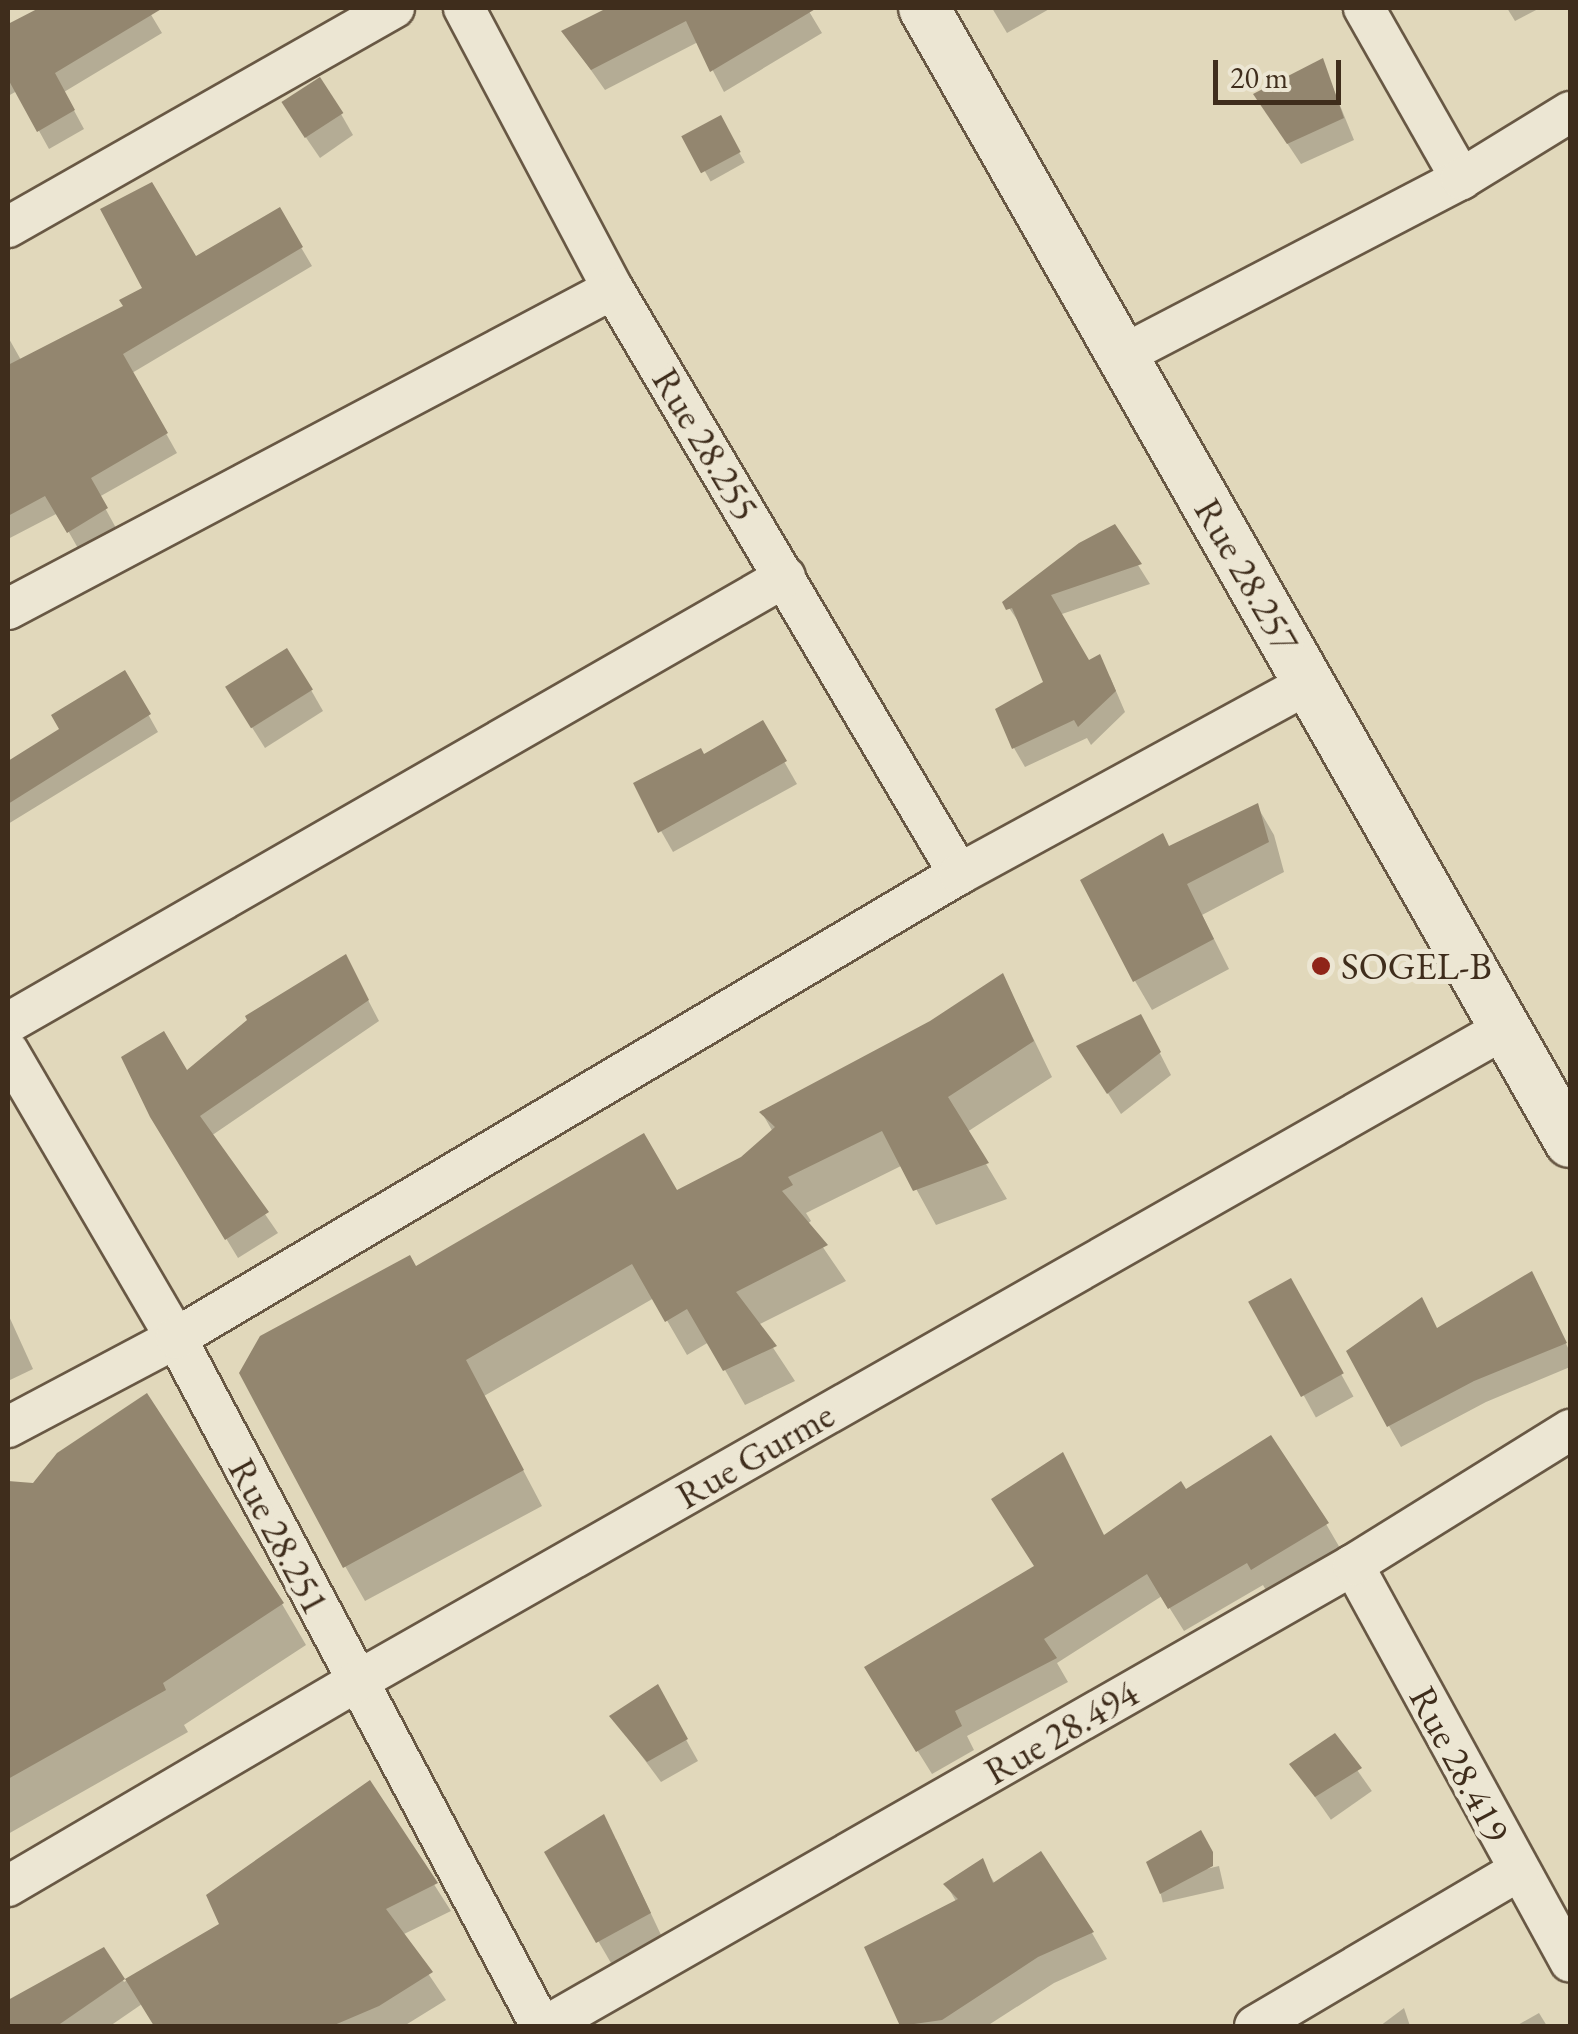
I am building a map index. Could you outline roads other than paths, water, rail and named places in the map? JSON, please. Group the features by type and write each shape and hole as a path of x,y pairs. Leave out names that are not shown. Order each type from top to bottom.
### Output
{"street":[{"path":"8,227 394,8"},
{"name":"Rue 28.255","path":"464,8 613,289 958,874"},
{"name":"Rue 28.257","path":"924,8 1570,1142"},
{"path":"1364,8 1461,179"},
{"path":"1123,355 1461,179 1570,112"},
{"path":"8,609 613,289"},
{"path":"8,1023 785,577"},
{"path":"8,1426 176,1338 958,874 1309,683"},
{"name":"Rue Gurme","path":"8,1886 356,1682 1506,1028"},
{"name":"Rue 28.251","path":"8,1050 176,1338 356,1682 544,2026"},
{"name":"Rue 28.494","path":"544,2026 1352,1566 1570,1430"},
{"name":"Rue 28.419","path":"1352,1566 1570,1961"},
{"path":"1255,2026 1518,1871"}],"place":[{"name":"SOGEL-B","path":"1321,966"}]}
